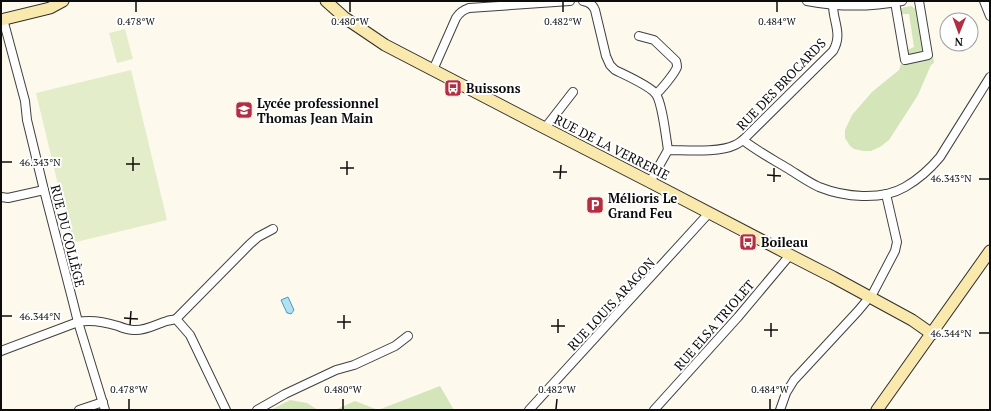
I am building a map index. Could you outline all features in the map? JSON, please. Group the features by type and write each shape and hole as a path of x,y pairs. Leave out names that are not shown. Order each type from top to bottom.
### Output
{"street":[{"path":"2,20 50,8 63,1"},
{"name":"RUE DE LA VERRERIE","path":"326,1 345,18 380,42 833,277 912,320 932,334"},
{"path":"433,70 456,18 459,13 464,10 469,8 570,1"},
{"path":"583,1 587,1 593,5 606,56 610,65 615,70 649,88 656,94 660,104 668,150 650,182"},
{"path":"807,1 833,5 864,6 882,2 898,2 905,60 928,55 919,1"},
{"path":"984,1 990,16"},
{"name":"RUE DES BROCARDS","path":"668,150 715,150 735,145 743,140 836,46 838,34 833,5"},
{"name":"RUE DU COLLÈGE","path":"2,20 25,101 27,120 78,322 104,406"},
{"path":"639,36 654,40 676,61 677,64 675,70 656,94"},
{"path":"743,140 753,148 817,186 843,194 856,196 886,194 904,188 930,169 940,157 990,77"},
{"path":"545,128 573,92"},
{"path":"1,197 8,198 44,190"},
{"path":"780,410 786,393 794,380 875,290 897,242 886,194"},
{"name":"RUE LOUIS ARAGON","path":"529,410 709,213"},
{"path":"1,351 86,320 109,323 135,331 176,319 250,244 258,237 273,229"},
{"path":"877,410 990,251"},
{"name":"RUE ELSA TRIOLET","path":"654,410 738,317 790,255"},
{"path":"176,319 190,335 226,410"},
{"path":"257,410 285,394 336,370 354,365 395,346 408,336"},
{"path":"79,410 104,406"}],"green space":[{"path":"911,6 916,9 925,51 923,53 909,56 907,50 914,47 909,14 902,14 901,8"},
{"path":"125,29 133,59 117,63 109,33"},
{"path":"933,56 934,63 931,65 918,95 889,140 880,147 871,151 854,149 850,146 845,138 845,130 852,115 872,92 899,70 901,64"},
{"path":"131,70 167,220 72,243 36,93"},
{"path":"440,386 454,410 378,410"},
{"path":"290,400 307,403 318,410 271,410"},
{"path":"355,401 378,410 335,410"}],"water":[{"path":"288,297 294,310 291,314 287,313 281,300"}],"place":[{"name":"Buissons","path":"453,88"},
{"name":"Lycée professionnel Thomas Jean Main","path":"244,110"},
{"name":"Mélioris Le Grand Feu","path":"595,205"},
{"name":"Boileau","path":"748,242"}]}
